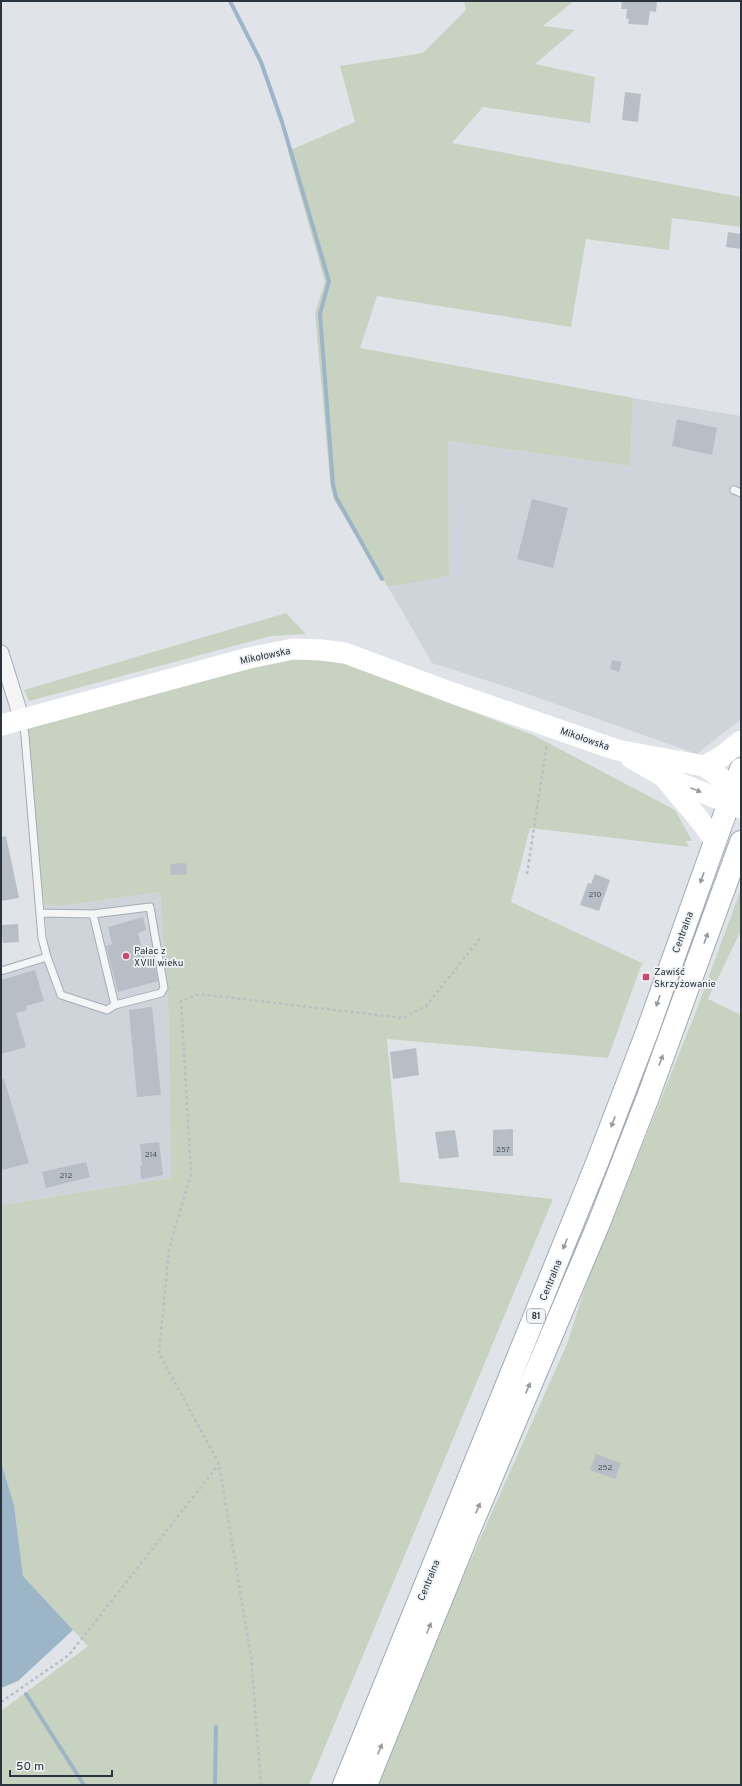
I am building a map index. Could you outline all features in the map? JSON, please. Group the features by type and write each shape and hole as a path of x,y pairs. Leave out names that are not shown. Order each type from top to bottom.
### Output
{"main road":[{"name":"Mikołowska","path":"1,725 248,658 293,649 320,650 345,653 617,750 704,766 718,775 736,800"},
{"path":"704,766 721,757 741,741"},
{"name":"Mikołowska","path":"617,750 664,777 736,800"},
{"name":"Centralna","path":"344,1785 598,1163 715,842 736,800 741,769"},
{"path":"664,777 701,821 715,842"},
{"name":"Centralna","path":"366,1785 468,1533 599,1223 734,874 741,842"}],"street":[{"path":"1,653 22,720"}],"lane":[{"path":"734,490 741,493"},
{"path":"22,720 25,736 42,938 47,957 61,995 107,1010 115,1004 161,993 164,988 150,907 93,914 40,913"},
{"path":"93,914 115,1004"},
{"path":"1,971 47,957"}],"path":[{"path":"527,874 550,726"},
{"path":"261,1785 251,1657 219,1464 159,1353 168,1249 191,1174 181,1001 200,994 403,1018 426,1006 482,936"},
{"path":"1,1702 69,1655 219,1464"}],"shaded area":[{"path":"633,398 741,416 741,718 697,754 519,691 432,663 388,587 449,576 448,441 630,466"},
{"path":"160,892 168,999 171,1178 1,1205 1,976 49,961 44,904 60,906"}],"green space":[{"path":"464,1 574,1 543,26 575,30 535,64 595,77 590,123 483,107 452,143 741,197 741,227 672,218 669,250 586,239 571,327 377,296 360,348 633,398 630,466 448,441 449,576 388,587 334,500 330,481 315,313 325,282 288,151 355,122 340,66 423,53 466,10"},
{"path":"286,613 306,634 271,636 29,701 24,690"},
{"path":"287,654 343,662 533,735 675,810 692,841 686,841 689,847 530,828 511,902 642,963 608,1058 387,1039 400,1182 553,1199 309,1785 1,1785 1,1711 88,1646 23,1576 14,1505 1,1462 1,1205 171,1178 168,999 160,892 60,906 44,904 44,900 35,901 20,713"},
{"path":"741,889 741,930 708,999 741,1015 741,1785 378,1785 434,1642 567,1344 594,1260 609,1229 695,1014"}],"water":[{"path":"1,1462 14,1505 23,1576 73,1630 18,1681 1,1688"}],"building":[{"path":"622,1 657,1 656,12 650,11 648,25 628,24 629,19 626,18 627,9 621,9"},
{"path":"625,92 641,94 638,122 622,120"},
{"path":"728,232 741,234 741,249 726,247"},
{"path":"677,419 717,428 712,455 672,446"},
{"path":"532,499 568,508 553,568 517,559"},
{"path":"612,660 622,662 619,672 610,669"},
{"path":"6,836 19,898 1,901 1,837"},
{"path":"186,863 187,874 171,875 170,864"},
{"path":"595,874 610,880 599,911 580,905 588,883 591,884"},
{"name":"Pałac z XVIII wieku","path":"143,917 146,930 138,933 147,968 155,966 158,981 118,992 106,946 112,944 108,927"},
{"path":"18,924 19,942 3,943 1,925"},
{"path":"35,970 44,1001 26,1006 27,1010 16,1013 26,1047 1,1054 1,980"},
{"path":"152,1007 161,1095 137,1097 129,1010"},
{"path":"416,1048 419,1075 393,1079 390,1052"},
{"path":"1,1079 4,1079 29,1163 3,1170 1,1164"},
{"path":"513,1129 513,1156 493,1156 493,1130"},
{"path":"455,1130 459,1157 439,1159 435,1132"},
{"path":"159,1142 163,1175 141,1179 140,1166 142,1165 140,1144"},
{"path":"86,1162 90,1177 46,1188 42,1172"},
{"path":"596,1454 621,1463 615,1479 590,1470"}],"waterway":[{"path":"230,1 261,62 282,122 329,281 320,314 333,485 336,497 382,579"},
{"path":"26,1694 84,1785"},
{"path":"215,1785 216,1727"}],"place":[{"name":"Pałac z XVIII wieku","path":"126,956"},
{"name":"Zawiść Skrzyżowanie","path":"646,977"}]}
